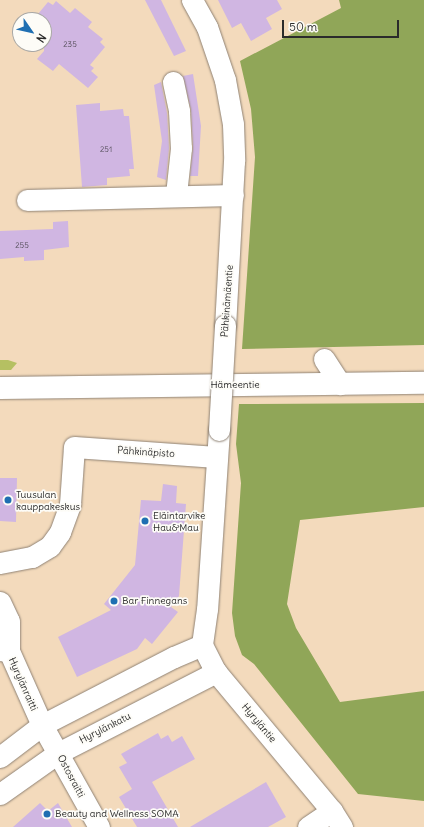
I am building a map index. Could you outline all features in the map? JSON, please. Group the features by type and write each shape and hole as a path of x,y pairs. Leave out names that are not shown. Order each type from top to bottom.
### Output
{"main road":[{"name":"Hämeentie","path":"0,381 47,386"},
{"name":"Hämeentie","path":"0,388 47,386 424,383"}],"street":[{"name":"Pähkinämäentie","path":"192,0 207,27 225,80 233,124 233,195 207,609 202,645"},
{"path":"173,82 179,110 181,148 176,195"},
{"path":"27,200 176,195 233,195"},
{"path":"324,359 340,384"},
{"name":"Pähkinäpisto","path":"0,562 32,557 50,546 60,532 70,504 74,447 217,457"},
{"path":"0,602 9,620 4,650"},
{"path":"0,757 42,725 174,657 202,645"},
{"name":"Hyryläntie","path":"202,645 216,672 337,819"},
{"name":"Hyrylänraitti","path":"4,650 42,725"},
{"name":"Hyrylänkatu","path":"0,794 58,752 216,672"},
{"name":"Ostosraitti","path":"42,725 99,827"},
{"path":"308,827 337,819"}],"green space":[{"path":"339,0 424,0 424,345 242,349 255,157 251,109 240,61 341,8"},
{"path":"0,360 8,360 17,363 11,370 0,370"},
{"path":"424,403 424,507 300,520 287,604 296,628 340,702 424,691 424,801 358,794 254,664 242,655 235,636 232,613 241,483 236,444 239,404"}],"building":[{"path":"145,0 161,0 186,51 174,56"},
{"path":"218,0 277,0 282,9 266,18 272,29 251,41 241,23 232,28"},
{"path":"56,1 70,13 75,8 92,22 88,27 103,39 100,42 105,47 90,65 94,68 91,71 98,77 88,88 59,64 53,71 37,59 43,52 52,52 52,12 40,12 48,2 53,5"},
{"path":"193,74 201,126 198,176 190,176 193,147 191,110 183,76"},
{"path":"161,82 167,113 169,148 166,180 157,177 162,141 154,85"},
{"path":"100,103 100,111 123,109 124,116 129,116 134,169 129,169 130,176 107,178 107,185 82,187 76,105"},
{"path":"68,221 69,247 44,250 44,260 24,261 24,257 0,259 0,231 53,229 53,222"},
{"name":"Tuusulan kauppakeskus","path":"0,478 17,478 16,522 0,521"},
{"path":"163,484 177,486 176,503 186,504 179,596 171,607 178,612 152,644 145,638 137,649 77,677 58,637 111,610 104,604 135,565 141,500 161,501"},
{"path":"158,733 161,739 168,735 172,742 182,736 195,759 152,782 178,827 137,827 119,797 132,789 119,767 127,763 121,754"},
{"path":"266,782 286,817 268,827 190,827"},
{"path":"40,803 48,811 58,803 72,827 13,827"}],"place":[{"name":"Tuusulan kauppakeskus","path":"8,500"},
{"name":"Eläintarvike Hau&Mau","path":"145,521"},
{"name":"Bar Finnegans","path":"114,601"},
{"name":"Beauty and Wellness SOMA","path":"47,814"}]}
